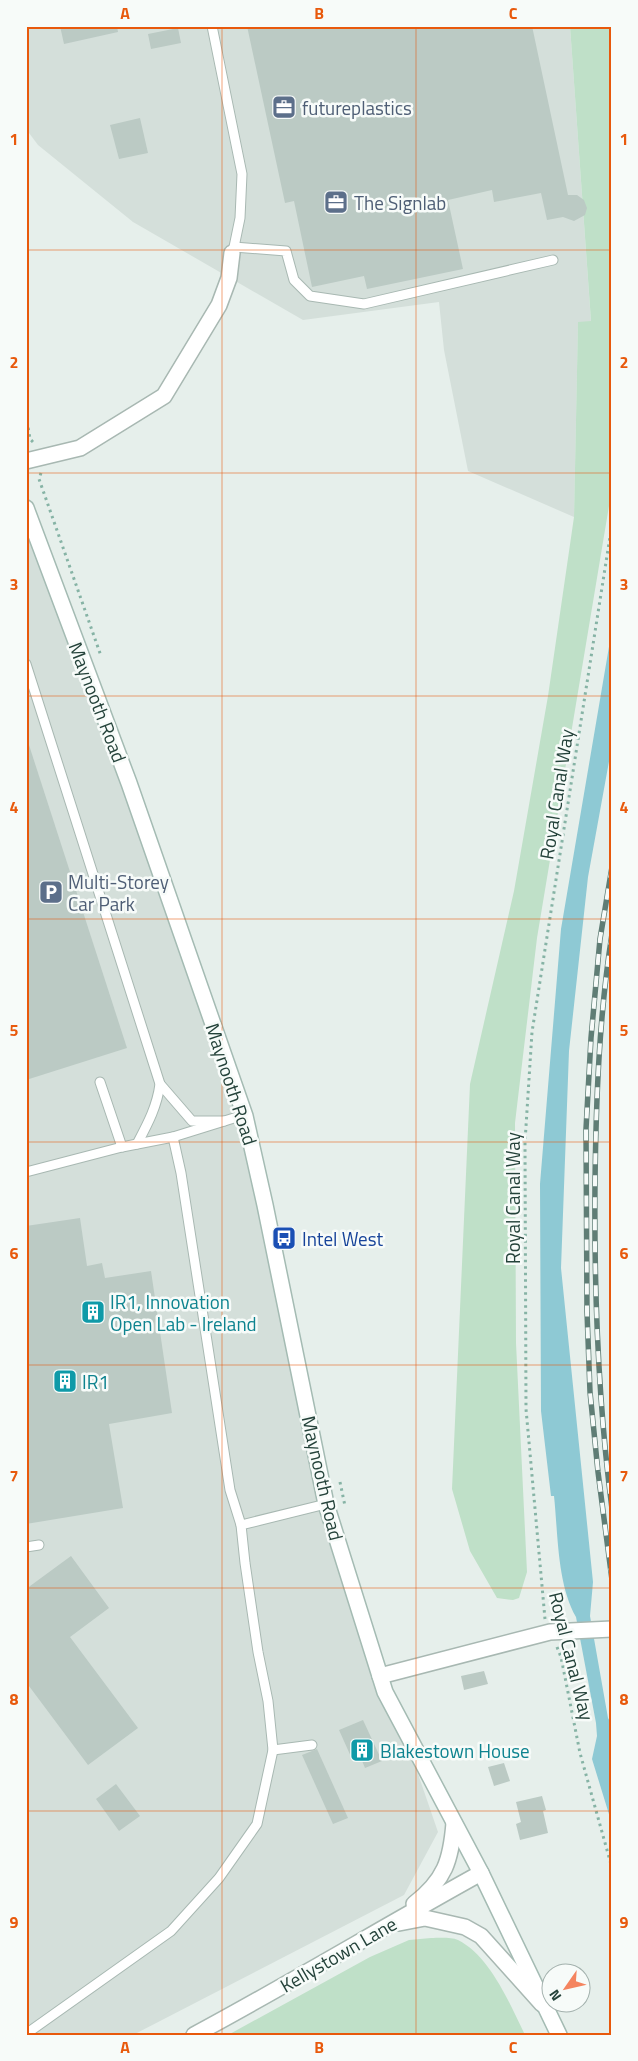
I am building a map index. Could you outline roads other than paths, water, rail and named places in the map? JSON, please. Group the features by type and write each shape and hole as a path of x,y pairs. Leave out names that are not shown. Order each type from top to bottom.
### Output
{"main road":[{"path":"26,461 80,448 164,396 219,305 229,278 233,250"},
{"name":"Maynooth Road","path":"26,508 129,783 245,1116 326,1504 385,1692 481,1874"},
{"path":"380,1676 550,1632 608,1628"},
{"path":"388,1924 423,1897 444,1872 452,1852 454,1823"},
{"path":"481,1874 540,1996"},
{"name":"Kellystown Lane","path":"194,2035 290,1983 388,1924 481,1874"},
{"path":"388,1924 425,1918 465,1927 481,1936 540,2002"},
{"path":"549,2014 559,2035"}],"lane":[{"path":"212,26 242,174 240,218 233,250 286,251 294,280 310,296 364,304 553,260"},
{"path":"26,664 160,1084 192,1121 224,1121"},
{"path":"100,1082 122,1147"},
{"path":"137,1144 148,1125 158,1098 160,1084"},
{"path":"26,1172 122,1147 173,1137 234,1118"},
{"path":"26,2034 171,1931 219,1878 257,1824 273,1750 268,1701 258,1652 241,1525 230,1490 181,1173 173,1137"},
{"path":"241,1525 326,1504"},
{"path":"26,1548 39,1545"},
{"path":"273,1750 312,1745"}],"water":[{"path":"612,629 612,745 588,877 569,1051 561,1268 593,1582 590,1616 608,1718 612,1725 612,1824 592,1759 597,1736 596,1723 576,1617 565,1589 562,1574 554,1496 551,1496 541,1411 540,1184 561,929"}],"railway":[{"path":"612,867 600,939 591,1038 586,1129 587,1312 590,1392 612,1580"},
{"path":"612,934 599,1058 595,1183 596,1306 600,1387 612,1509"}],"place":[{"name":"futureplastics","path":"284,107"},
{"name":"The Signlab","path":"336,202"},
{"name":"Multi-Storey Car Park","path":"51,892"},
{"name":"Intel West","path":"284,1238"},
{"name":"IR1, Innovation Open Lab - Ireland","path":"93,1312"},
{"name":"IR1","path":"65,1381"},
{"name":"Blakestown House","path":"362,1750"}]}
